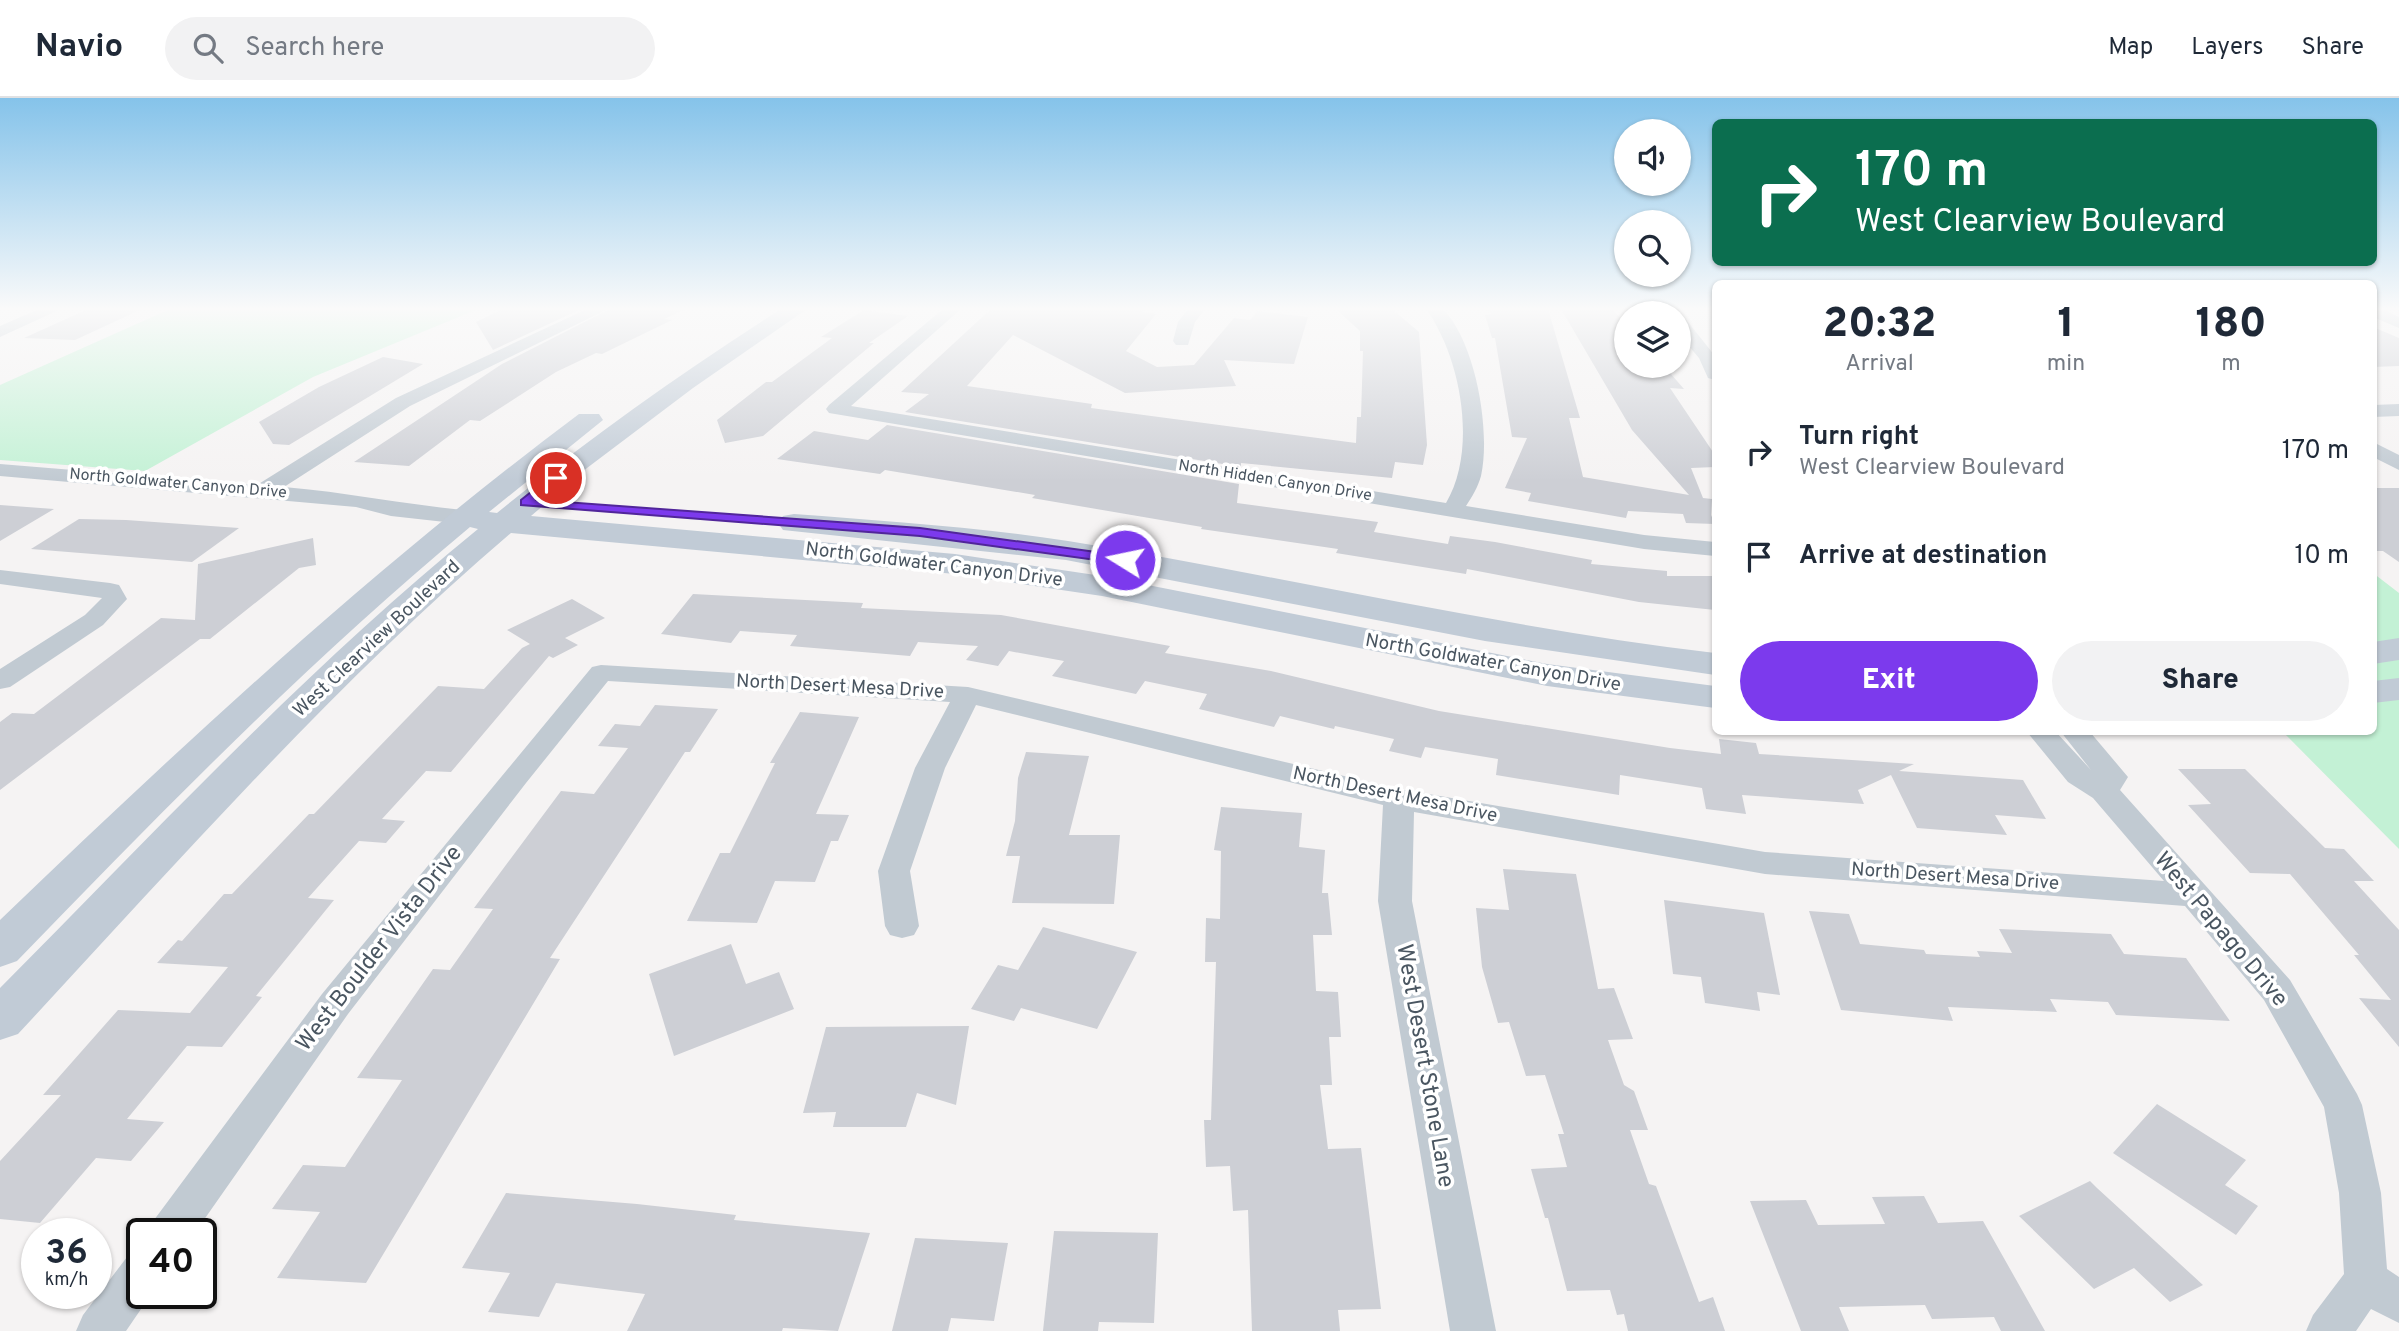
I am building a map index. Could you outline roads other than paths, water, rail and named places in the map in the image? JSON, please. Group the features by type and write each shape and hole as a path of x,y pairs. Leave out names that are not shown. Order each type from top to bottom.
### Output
{"street":[{"path":"262,491 403,402 478,367"},
{"path":"648,379 667,367"},
{"name":"West Clearview Boulevard","path":"0,949 222,729 390,576 493,511 707,367"},
{"name":"North Hidden Canyon Drive","path":"886,367 836,410 1644,542 1712,549"},
{"path":"1453,510 1469,478 1472,453 1468,403 1461,367"},
{"name":"West Clearview Boulevard","path":"0,1020 493,511 607,407"},
{"path":"2377,411 2399,410"},
{"path":"2377,450 2399,464"},
{"name":"North Goldwater Canyon Drive","path":"0,470 356,500 391,509 493,511 920,532 1049,548 1551,643 1712,664"},
{"path":"0,486 27,471"},
{"name":"North Goldwater Canyon Drive","path":"493,511 968,566 1102,586 1494,666 1712,697"},
{"path":"0,577 92,585 110,590 115,599 94,620 0,681"},
{"path":"2377,652 2399,649"},
{"name":"North Desert Mesa Drive","path":"601,673 968,695 1399,799 1765,863 2193,895"},
{"name":"West Boulder Vista Drive","path":"181,1218 335,1004 515,776 601,673"},
{"path":"2377,692 2399,689"},
{"path":"902,926 894,871 930,768 968,695"},
{"name":"West Papago Drive","path":"2044,735 2078,775 2104,791 2277,990 2343,1105 2383,1291"},
{"path":"2078,735 2113,777 2104,791"},
{"name":"West Desert Stone Lane","path":"1399,799 1395,901 1473,1331"},
{"path":"2329,1331 2383,1291"},
{"path":"99,1331 126,1293"}]}
